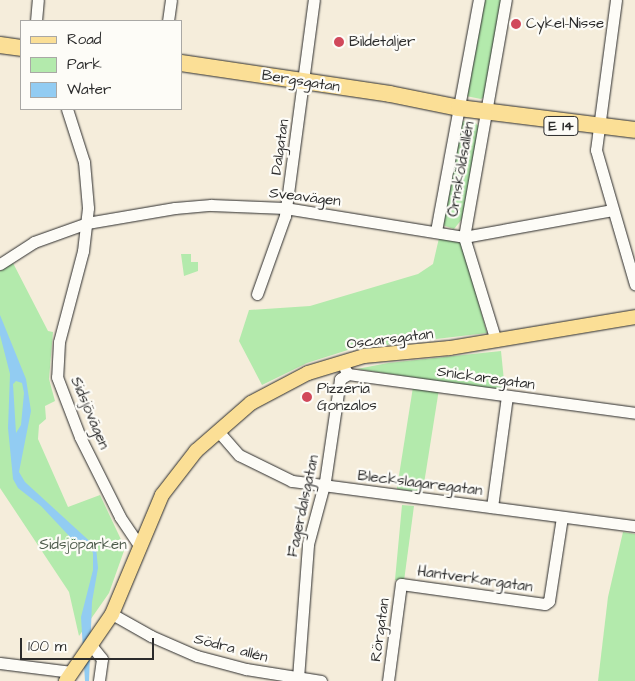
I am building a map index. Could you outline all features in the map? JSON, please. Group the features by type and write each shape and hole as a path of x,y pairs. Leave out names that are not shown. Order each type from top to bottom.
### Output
{"highway":[{"path":"0,36 20,39"},
{"path":"0,45 20,48"},
{"name":"Bergsgatan","path":"182,63 304,85 389,103 421,102 597,128 635,130"},
{"name":"Bergsgatan","path":"182,72 304,85"},
{"name":"Bergsgatan","path":"597,128 635,138"}],"main road":[{"name":"Oscarsgatan","path":"140,546 162,496 196,451 251,403 274,390 394,352 496,341 635,317"},
{"path":"72,672 93,648 128,584 140,546"}],"street":[{"path":"36,20 38,0"},
{"path":"168,20 171,0"},
{"name":"Dalgatan","path":"257,294 286,208 314,0"},
{"name":"Örnsköldsallén","path":"436,231 479,0"},
{"name":"Örnsköldsallén","path":"496,341 464,236 506,0"},
{"path":"616,0 597,128 596,150 635,284"},
{"name":"Sidsjövägen","path":"67,110 84,162 86,223 83,251 59,342 57,377 84,445 120,517 140,546"},
{"name":"Sveavägen","path":"0,264 34,242 86,223 175,208 211,205 286,208 464,236 613,210"},
{"name":"Snickaregatan","path":"345,368 507,396 635,413"},
{"name":"Fagerdalsgatan","path":"298,678 308,544 324,487 340,379 345,368"},
{"path":"492,507 507,396"},
{"name":"Bleckslagaregatan","path":"218,431 239,455 254,464 292,480 324,487 635,526"},
{"name":"Hantverkargatan","path":"401,584 545,604 549,601 562,517"},
{"name":"Rörgatan","path":"388,681 401,584"},
{"name":"Södra allén","path":"108,619 197,656 270,678 298,678 321,681"},
{"path":"93,648 102,659 99,681"},
{"path":"0,665 72,672"}],"green space":[{"path":"483,0 502,0 484,97 481,99 466,96"},
{"path":"461,121 475,122 479,127 462,219 454,229 442,225"},
{"path":"439,238 462,243 487,333 351,349 307,363 262,385 239,341 249,310 310,306 418,274 433,264"},
{"path":"181,254 191,254 191,262 198,262 198,271 184,276"},
{"name":"Sidsjöparken","path":"13,263 48,331 53,332 49,379 55,401 45,406 46,419 39,425 38,439 68,507 100,495 125,548 109,593 79,636 69,592 0,488 0,271"},
{"path":"501,351 505,391 357,369 388,363"},
{"path":"413,387 439,391 423,493 397,489"},
{"path":"402,505 414,506 404,581 395,580"},
{"path":"623,532 635,534 635,681 598,681 608,597"}],"water":[{"path":"0,315 26,379 31,411 19,472 25,482 96,547 98,568 92,602 89,681 85,681 81,617 93,570 93,553 89,545 71,538 41,506 18,488 13,479 8,428 10,374 0,335","holes":["16,381 22,383 24,393 21,425 16,433 13,384"]}],"place":[{"name":"Cykel-Nisse","path":"516,24"},
{"name":"Bildetaljer","path":"339,42"},
{"name":"Pizzeria Gonzalos","path":"307,397"}]}
